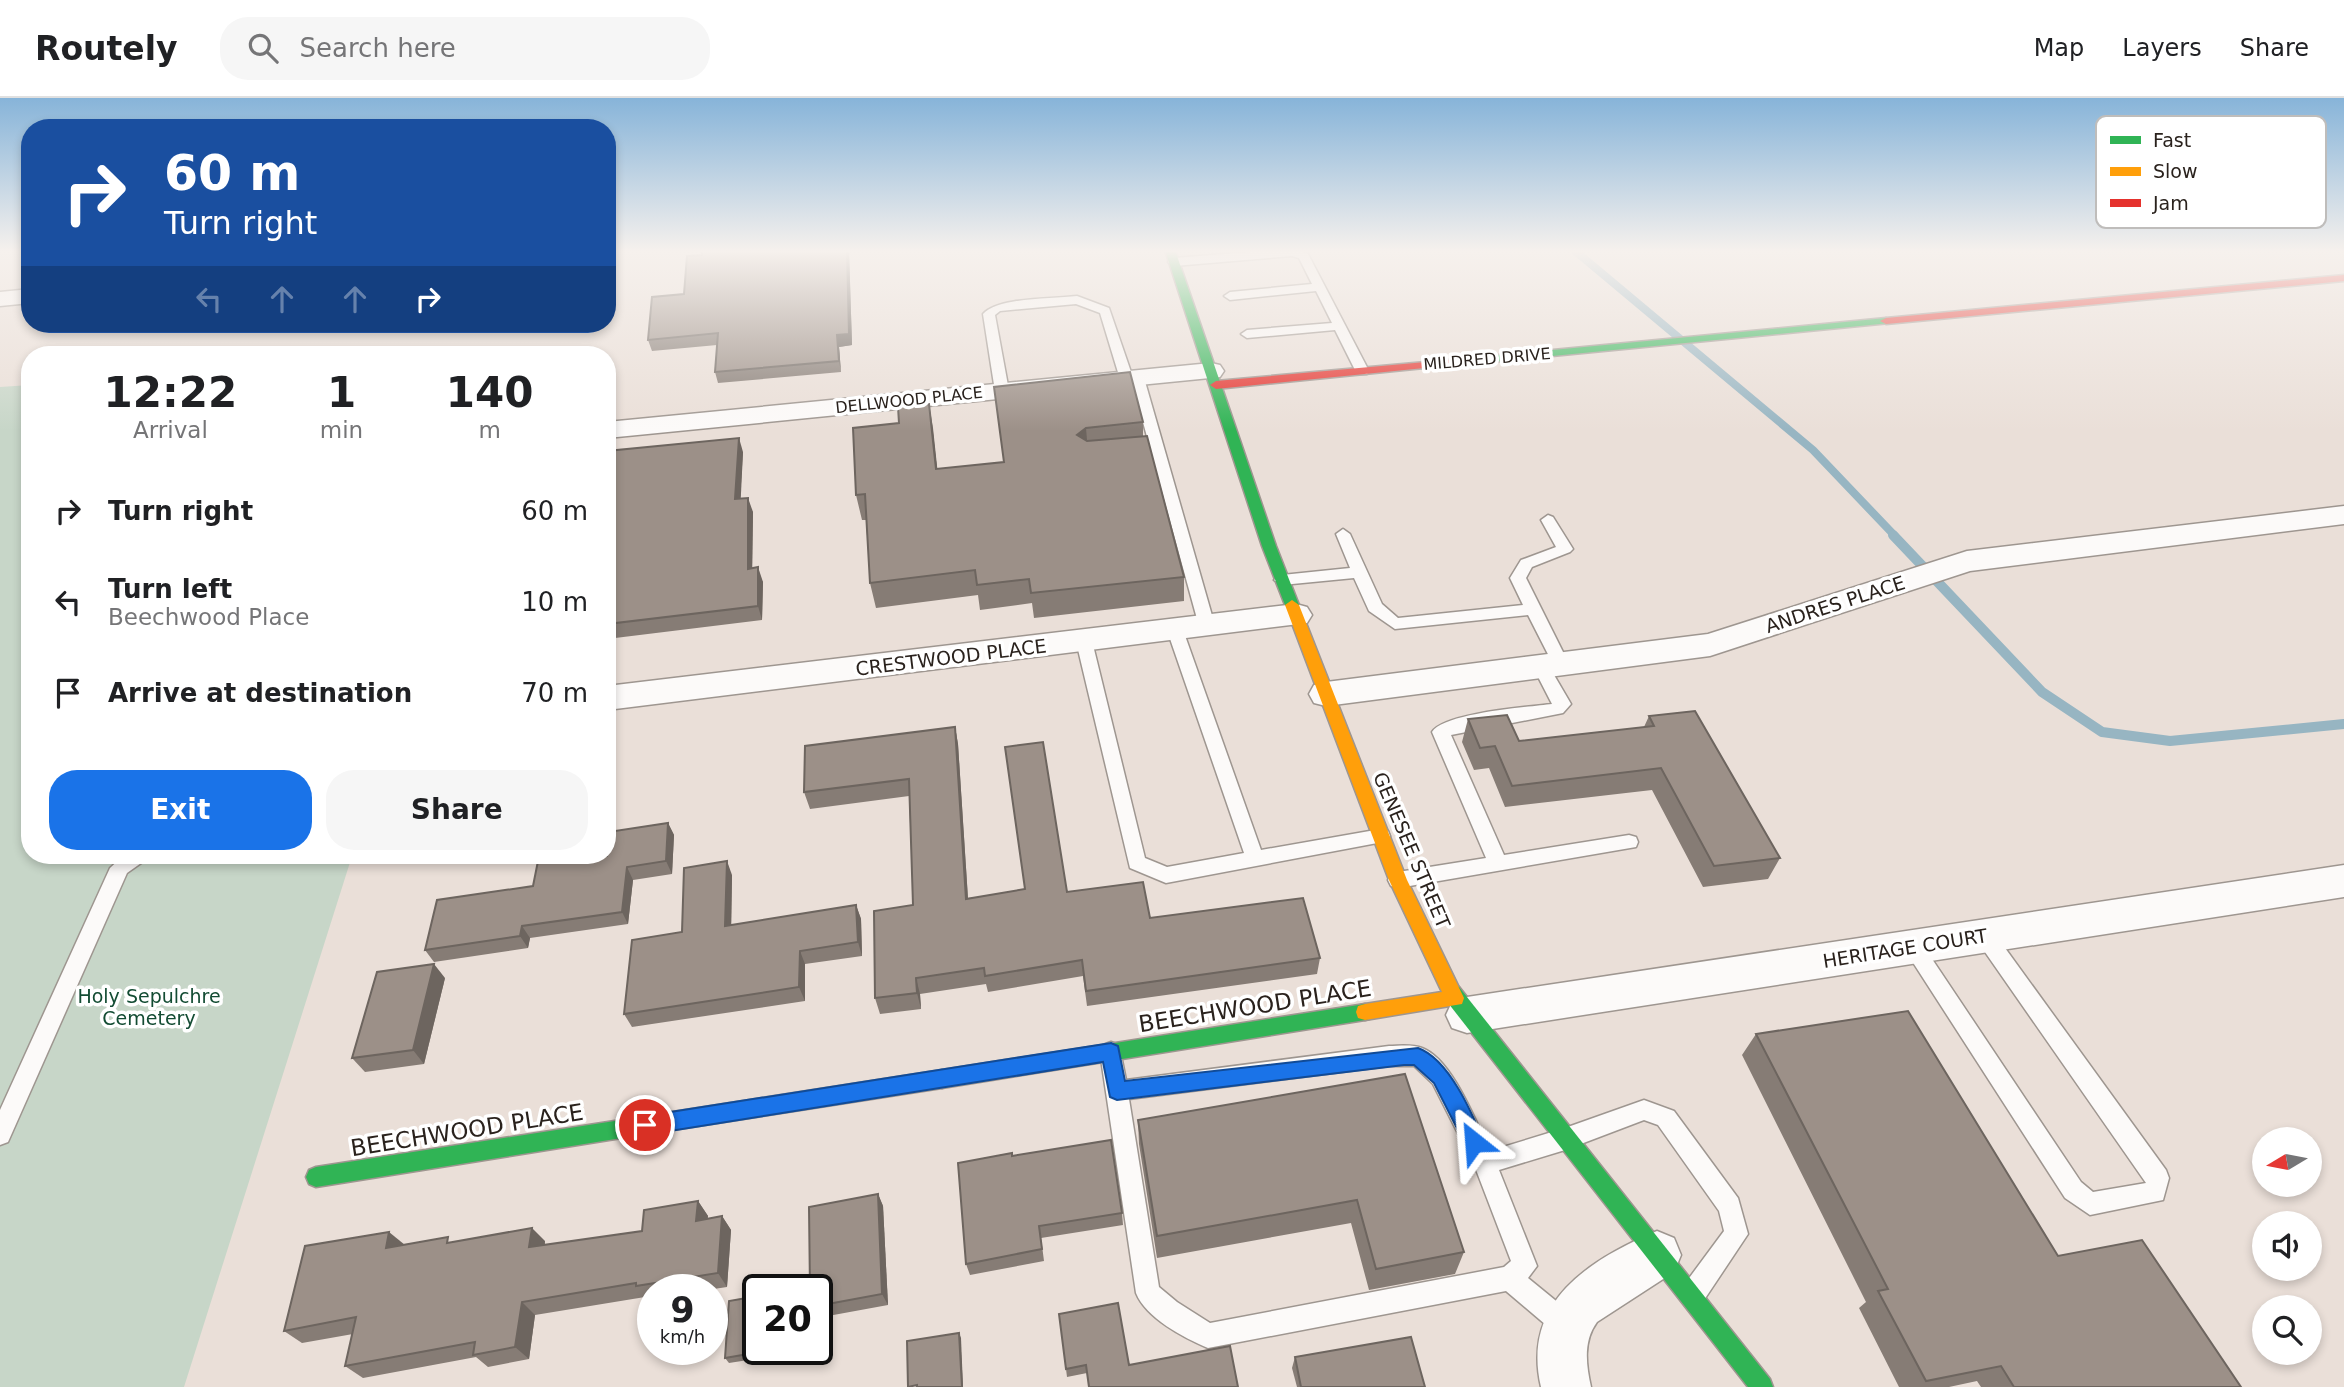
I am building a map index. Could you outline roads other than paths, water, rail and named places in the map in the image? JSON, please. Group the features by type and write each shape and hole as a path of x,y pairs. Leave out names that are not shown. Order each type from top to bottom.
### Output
{"street":[{"name":"GENESEE STREET","path":"1191,310 1282,580 1398,880 1461,1006 1762,1387"},
{"name":"MILDRED DRIVE","path":"1214,378 1362,371 2004,310"},
{"name":"DELLWOOD PLACE","path":"616,429 1132,379 1214,378"},
{"name":"ANDRES PLACE","path":"1326,694 1710,645 1968,561 2344,515"},
{"name":"CRESTWOOD PLACE","path":"616,697 1296,615"},
{"name":"HERITAGE COURT","path":"1461,1006 1913,947 2344,881"},
{"name":"BEECHWOOD PLACE","path":"316,1177 1111,1052 1461,1006"},
{"path":"1566,1387 1561,1371 1564,1334 1580,1305 1657,1255"}],"lane":[{"path":"993,310 989,314 1002,391"},
{"path":"1103,310 1132,379 1152,453 1207,626"},
{"path":"1331,310 1362,371"},
{"path":"1247,334 1339,326"},
{"path":"1498,863 1441,732 1451,726 1557,709 1562,704 1534,609 1518,578 1526,564 1565,549 1548,520"},
{"path":"1343,534 1375,607 1395,624 1534,609"},
{"path":"1282,580 1360,572"},
{"path":"1175,630 1255,859"},
{"path":"1084,641 1137,863 1166,875 1381,836"},
{"path":"1398,880 1629,842"},
{"path":"0,1135 120,864"},
{"path":"1913,947 2073,1190 2090,1204 2155,1192 2158,1178 1985,936"},
{"path":"1111,1052 1148,1293 1168,1311 1208,1336 1509,1278 1525,1266 1485,1163 1441,1077 1418,1056 1389,1056 1117,1091"},
{"path":"1485,1163 1565,1139 1644,1110 1666,1118 1730,1206 1736,1234 1690,1297"},
{"path":"1509,1278 1568,1327"}],"waterway":[{"path":"1646,310 1813,450 1895,536"},
{"path":"1893,535 2042,692 2102,732 2170,741 2344,724"}],"park label":[{"name":"Holy Sepulchre Cemetery","path":"149,1007"}]}
